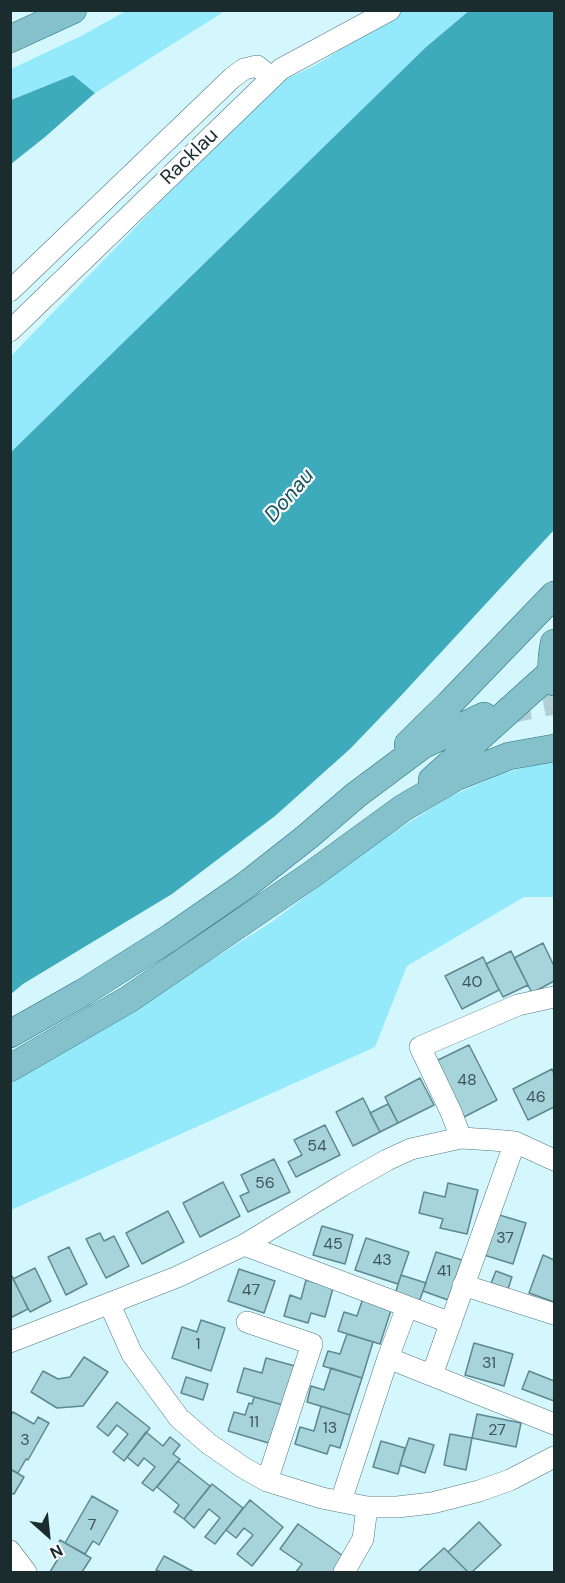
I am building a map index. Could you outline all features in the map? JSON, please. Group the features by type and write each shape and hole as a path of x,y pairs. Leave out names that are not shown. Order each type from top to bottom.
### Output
{"main road":[{"path":"10,39 73,10"},
{"path":"10,1034 84,992 161,943 246,885 307,837 356,795 450,704 555,595"},
{"path":"10,1068 129,999 218,940 403,808 554,675 552,656 555,643"},
{"path":"356,795 423,745 483,716"},
{"path":"403,808 456,777 483,765 509,756 555,748"}],"street":[{"name":"Racklau","path":"10,331 281,69 390,10"},
{"path":"10,291 232,78 244,69 258,66 272,77"},
{"path":"461,1138 420,1047 518,1005 555,997"},
{"path":"10,1342 110,1305 177,1277 244,1245 387,1160 411,1149 461,1138 514,1142 555,1160"},
{"path":"432,1375 514,1142"},
{"path":"244,1245 451,1323"},
{"path":"463,1285 555,1314"},
{"path":"110,1305 132,1354 179,1418 209,1444 267,1481 341,1502 367,1507 397,1507 460,1497 510,1480 555,1457"},
{"path":"341,1502 407,1307"},
{"path":"247,1322 312,1344 267,1481"},
{"path":"388,1358 555,1424"},
{"path":"344,1572 363,1539 367,1507"},
{"path":"10,1551 26,1572"}],"shaded area":[{"path":"126,11 225,11 95,93 73,75 11,100 11,69 81,36"},
{"path":"401,11 470,11 425,48 11,452 11,356 273,85 316,65"},
{"path":"554,762 554,897 524,897 407,966 375,1047 11,1210 10,1081 131,1011 273,921 374,845 449,797 501,774 539,763"}],"water":[{"name":"Donau","path":"470,10 554,11 554,530 350,749 275,816 172,894 23,984 11,994 11,452 425,48"},
{"path":"73,75 95,93 11,164 11,100"}],"building":[{"path":"543,943 554,966 554,981 532,993 514,958"},
{"path":"511,951 528,985 503,997 486,964"},
{"path":"483,957 499,990 462,1009 445,976"},
{"path":"469,1045 497,1100 464,1117 436,1061"},
{"path":"552,1069 554,1107 528,1120 513,1089"},
{"path":"420,1078 434,1105 398,1123 385,1097"},
{"path":"363,1098 380,1132 353,1146 336,1112"},
{"path":"388,1104 398,1123 380,1132 370,1113"},
{"path":"325,1125 340,1155 296,1177 288,1162 302,1155 294,1140"},
{"path":"274,1159 290,1192 248,1212 240,1196 249,1192 241,1175"},
{"path":"223,1182 240,1216 200,1237 183,1203"},
{"path":"448,1183 478,1190 467,1234 440,1228 443,1219 419,1213 424,1192 445,1197"},
{"path":"168,1211 184,1242 142,1264 126,1233"},
{"path":"496,1214 526,1223 513,1264 484,1255"},
{"path":"322,1226 353,1235 345,1264 313,1255"},
{"path":"100,1233 104,1241 114,1236 129,1266 106,1278 86,1239"},
{"path":"366,1238 409,1252 398,1284 355,1270"},
{"path":"69,1247 87,1284 66,1295 48,1257"},
{"path":"436,1252 462,1260 448,1300 423,1291"},
{"path":"543,1255 554,1260 554,1302 529,1293"},
{"path":"35,1268 51,1301 30,1312 13,1279"},
{"path":"239,1269 275,1281 264,1313 228,1301"},
{"path":"496,1271 512,1277 508,1289 491,1283"},
{"path":"401,1275 426,1283 419,1302 395,1294"},
{"path":"12,1276 28,1309 10,1318 10,1277"},
{"path":"306,1280 333,1288 325,1317 311,1313 308,1323 284,1316 290,1295 301,1299"},
{"path":"363,1298 392,1307 380,1344 338,1331 344,1312 357,1316"},
{"path":"201,1320 225,1328 211,1371 172,1358 182,1327 197,1332"},
{"path":"347,1334 373,1342 362,1378 323,1366 328,1351 340,1354"},
{"path":"474,1343 513,1354 504,1386 465,1375"},
{"path":"84,1357 108,1372 83,1406 57,1408 31,1392 43,1371 58,1379 70,1377"},
{"path":"266,1358 295,1366 283,1405 237,1392 244,1368 262,1373"},
{"path":"331,1368 362,1378 350,1415 307,1402 311,1386 324,1390"},
{"path":"529,1371 554,1381 554,1401 522,1389"},
{"path":"186,1377 208,1384 203,1400 181,1393"},
{"path":"254,1397 283,1405 272,1444 228,1431 234,1412 245,1415"},
{"path":"117,1402 150,1428 124,1461 113,1452 128,1434 117,1425 108,1436 97,1427"},
{"path":"321,1406 350,1415 340,1448 330,1445 327,1454 295,1444 300,1427 314,1431"},
{"path":"13,1412 34,1424 38,1417 49,1423 18,1473 10,1469 10,1417"},
{"path":"477,1414 521,1423 516,1447 472,1438"},
{"path":"146,1432 163,1446 170,1437 180,1445 173,1454 180,1459 153,1491 142,1483 155,1467 144,1458 138,1466 127,1457"},
{"path":"450,1434 472,1438 466,1470 444,1465"},
{"path":"409,1438 434,1445 425,1473 400,1465"},
{"path":"381,1441 405,1448 398,1474 373,1467"},
{"path":"178,1461 210,1486 184,1519 174,1512 179,1505 157,1487"},
{"path":"10,1469 24,1477 14,1494 10,1493"},
{"path":"212,1484 243,1508 215,1544 205,1537 220,1518 209,1509 194,1528 184,1519"},
{"path":"92,1496 118,1511 99,1545 93,1541 85,1554 65,1543"},
{"path":"250,1500 283,1527 252,1566 237,1554 253,1535 244,1528 236,1538 226,1530"},
{"path":"479,1522 501,1545 472,1572 468,1572 448,1552"},
{"path":"298,1524 346,1558 335,1572 296,1572 302,1564 280,1549"},
{"path":"60,1540 91,1558 82,1572 50,1572 59,1557 52,1554"},
{"path":"444,1548 468,1572 418,1572"},
{"path":"164,1556 194,1572 156,1570"}],"tunnel":[{"path":"503,711 554,701"}]}
